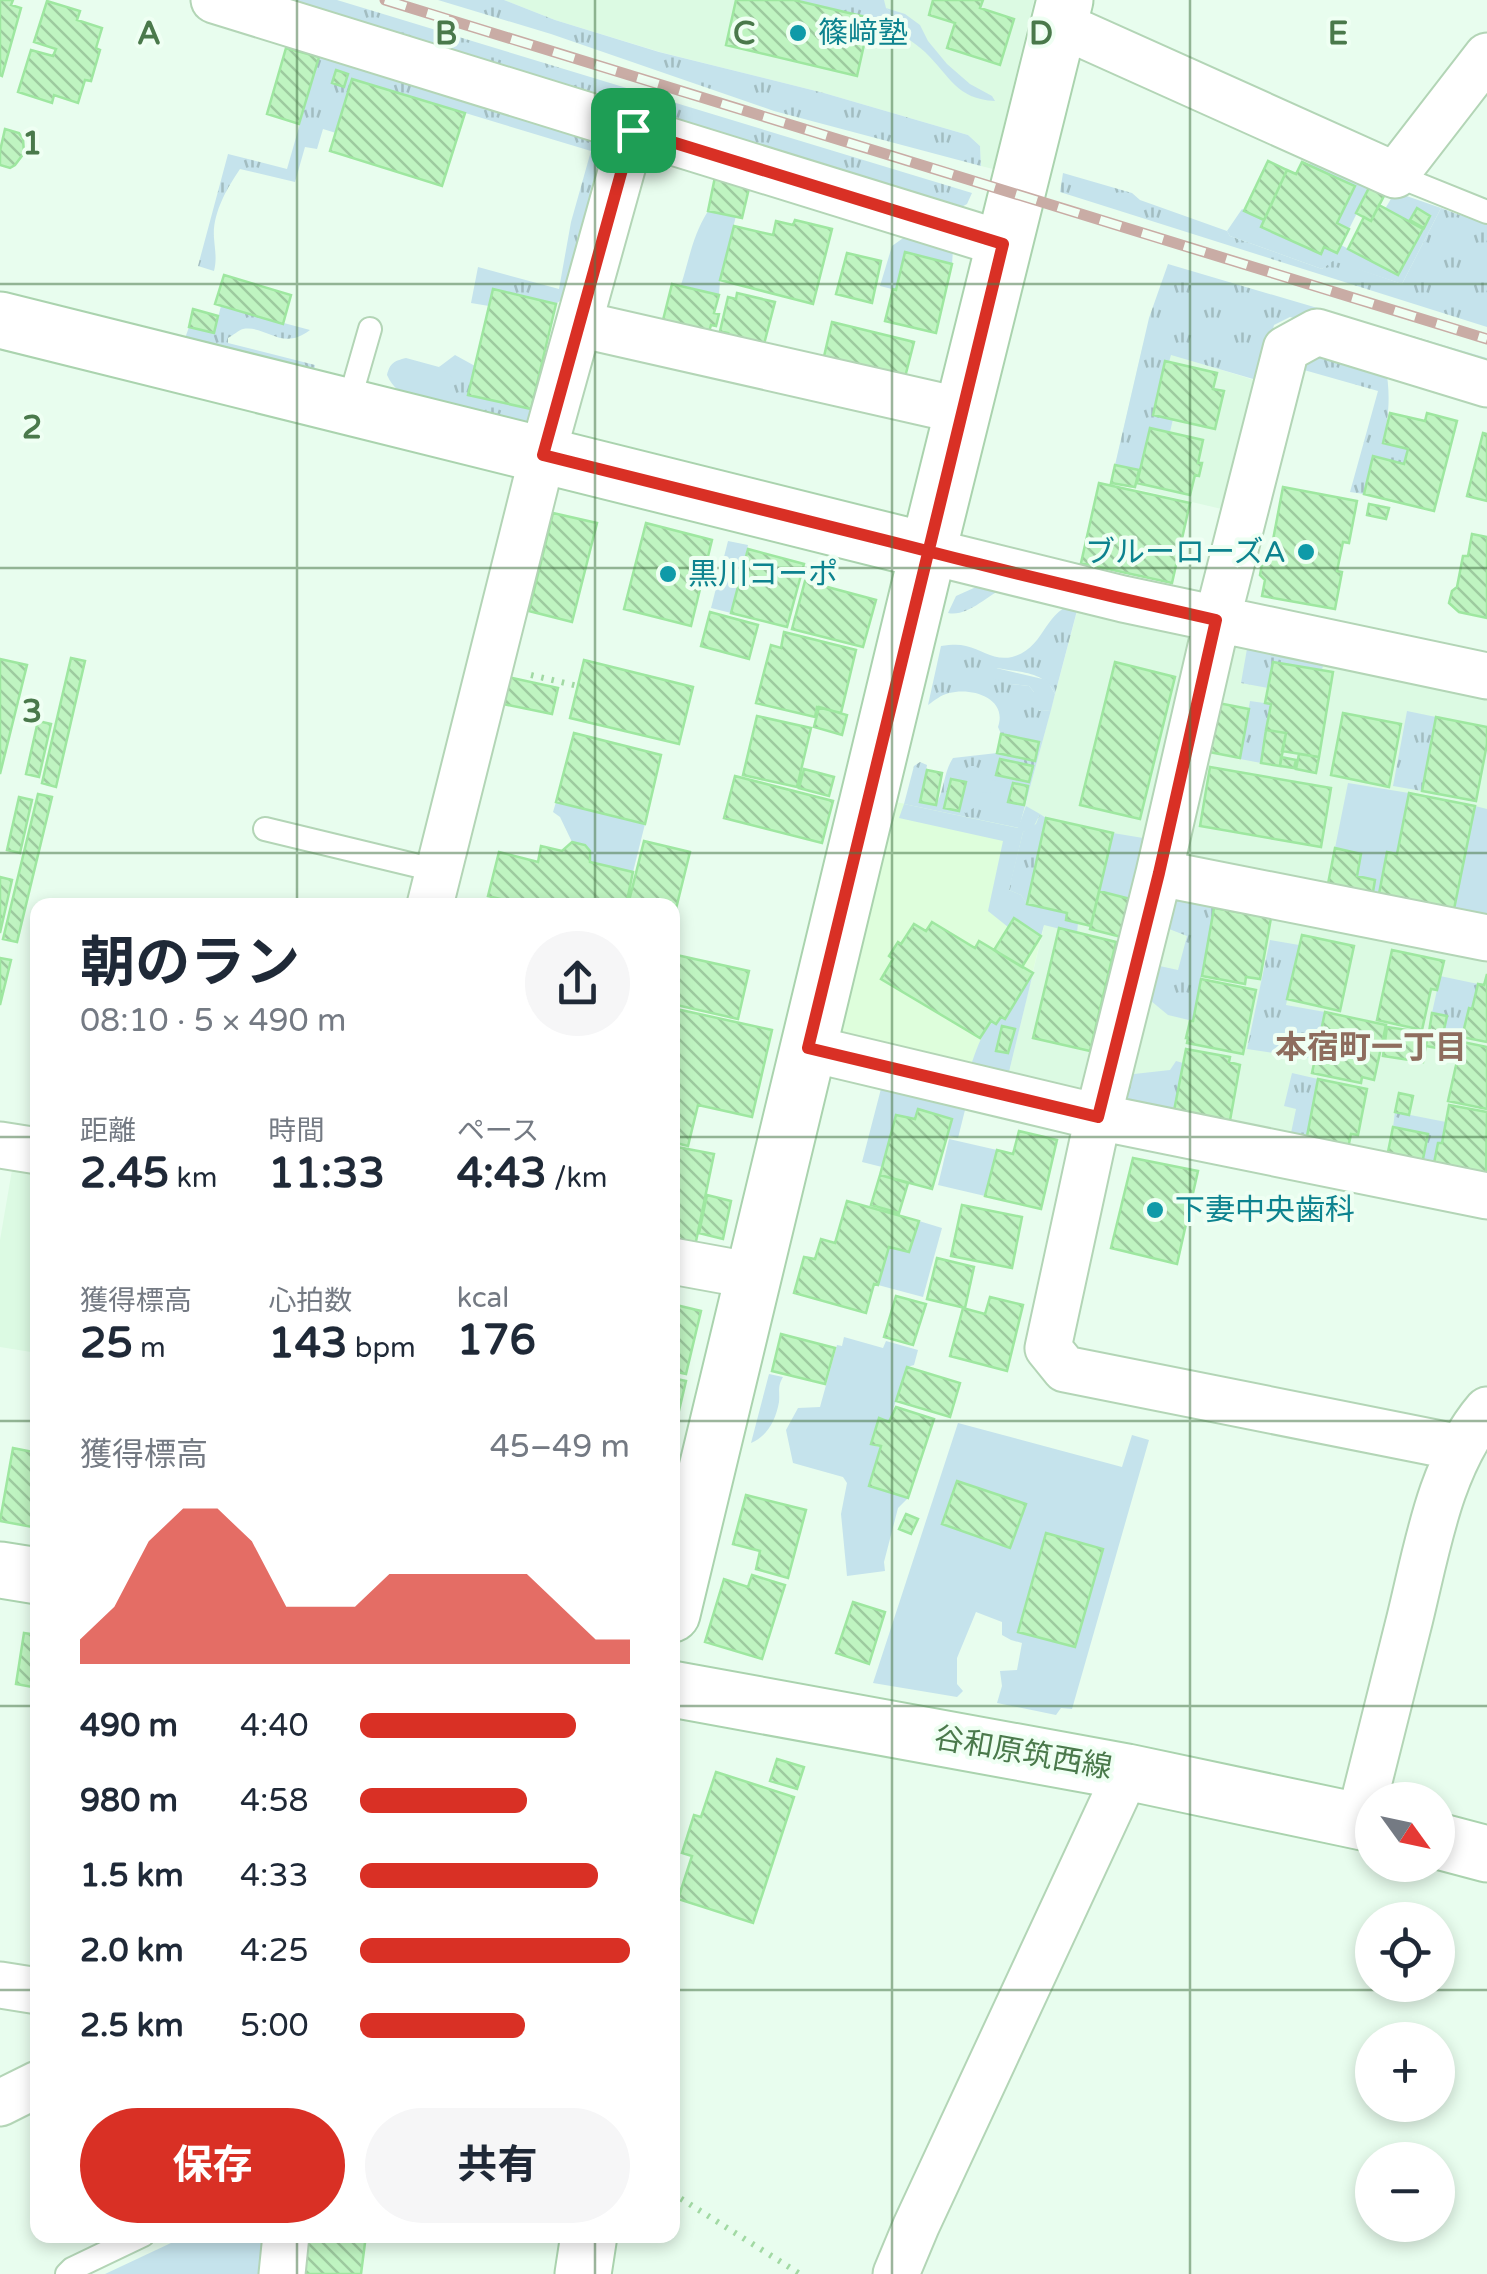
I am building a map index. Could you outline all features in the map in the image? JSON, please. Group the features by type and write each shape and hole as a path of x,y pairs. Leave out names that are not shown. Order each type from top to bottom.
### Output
{"street":[{"path":"214,0 1003,244"},
{"path":"680,1581 1062,12 1394,176 1487,56"},
{"path":"434,888 543,455 633,130"},
{"path":"0,320 1216,620 1487,676"},
{"path":"579,324 962,411"},
{"path":"1461,1448 1065,1370 1048,1348 1098,1117 1216,620 1286,349 1316,332 1487,384"},
{"path":"1159,873 1487,938"},
{"path":"808,1048 1098,1117 1487,1196"},
{"path":"0,1145 30,1150"},
{"path":"680,1263 754,1276"},
{"path":"1375,1782 1425,1557 1447,1479 1461,1448 1487,1410"},
{"path":"0,1570 30,1575"},
{"name":"谷和原筑西線","path":"680,1690 1127,1772 1355,1820"},
{"path":"896,2274 1127,1772"},
{"path":"1455,1846 1487,1854"},
{"path":"0,1985 30,1990"},
{"path":"0,2103 30,2088"},
{"path":"282,2274 285,2243"},
{"path":"583,2274 588,2243"}],"lane":[{"path":"1394,176 1487,212"},
{"path":"350,407 370,329"},
{"path":"265,829 434,888"},
{"path":"68,2274 127,2243"}],"path":[{"path":"680,2198 800,2274"}],"shaded area":[{"path":"504,0 1034,0 993,169 981,166 980,146 968,135 824,93 660,52"},
{"path":"1143,345 1276,387 1243,514 1111,483"},
{"path":"1083,589 1487,676 1487,1196 1007,1080 1044,926 1007,914 1019,829"},
{"path":"896,802 1019,828 1003,904 1044,925 1007,1080 835,1054"},
{"path":"12,1170 30,1173 30,1352 0,1347 0,1240"}],"green space":[{"path":"258,0 337,0 972,193 967,204 958,209"},
{"path":"438,0 504,0 659,52 824,93 968,135 980,146 981,166 774,111 551,34"},
{"path":"794,0 884,0 886,8 899,20 891,30 870,18"},
{"path":"886,8 905,14 920,25 947,64 995,101 962,91 921,48 891,30 899,20"},
{"path":"319,57 595,141 604,160 570,293 556,304 493,289 489,306 471,303 478,267 559,289 571,222 591,151 353,79 336,133 323,129 317,149 305,147 295,182 240,169 215,220 214,271 198,266 228,154 287,169"},
{"path":"1313,151 1371,185 1349,229 1337,223 1354,186 1309,165"},
{"path":"1063,173 1132,193 1140,200 1227,231 1230,236 1322,269 1333,260 1402,284 1441,208 1469,217 1487,217 1487,327 1060,192"},
{"path":"1395,192 1441,208 1402,284 1333,261 1322,269 1230,236 1227,231 1242,209 1264,220 1262,227 1321,254 1324,247 1337,253 1341,245 1398,275 1423,229 1385,209"},
{"path":"708,211 736,216 719,295 681,285"},
{"path":"906,236 953,250 952,264 906,253 896,290 880,286 892,246"},
{"path":"1168,264 1487,358 1487,376 1290,317 1274,325 1260,381 1171,355 1169,362 1165,362 1153,414 1173,419 1170,432 1150,428 1137,483 1138,470 1115,465 1149,318"},
{"path":"221,306 310,330 291,339 243,329 228,338 228,343 315,365 314,372 184,341 189,327 214,333"},
{"path":"1329,345 1385,365 1388,404 1383,443 1408,449 1404,464 1374,456 1364,494 1350,492 1378,391 1304,370 1301,378 1295,360"},
{"path":"455,355 475,366 468,395 531,409 527,425 450,405 439,367"},
{"path":"406,358 439,367 454,379 450,405 413,398 392,384 387,375 390,368"},
{"path":"728,541 748,545 731,613 711,608"},
{"path":"985,583 1006,587 970,609 948,613 956,596"},
{"path":"1079,603 1055,694 1038,677 996,668 1011,684 1029,686 1039,711 1051,710 1019,828 904,804 914,766 920,762 927,765 921,802 936,805 953,758 997,753 1035,760 1039,742 1001,734 998,709 986,697 958,692 943,695 928,705 941,646 963,645 994,656 1012,657 1032,645 1058,612"},
{"path":"1248,643 1325,657 1322,670 1273,662 1268,688 1241,683"},
{"path":"996,668 1047,680 1055,694 1051,710 1033,707 1034,692 1029,686 992,678"},
{"path":"1250,701 1271,704 1261,763 1240,759"},
{"path":"1407,711 1436,717 1422,791 1393,786"},
{"path":"969,766 975,766 993,781 1009,779 1013,783 1009,798 991,792 978,793 975,807 966,813 959,811 965,782 958,780"},
{"path":"1348,783 1409,793 1397,854 1387,853 1378,899 1357,876 1361,854 1335,848"},
{"path":"556,802 645,824 633,872 590,862 590,851 585,845 572,842 560,817 553,812"},
{"path":"904,804 1018,828 1026,806 1040,814 1033,828 1023,832 1009,890 1021,895 1027,904 1067,913 1066,920 1078,923 1077,933 1044,925 1041,936 1015,918 1008,927 988,911 1003,841 899,818"},
{"path":"1475,806 1487,809 1487,922 1453,914"},
{"path":"1040,814 1046,818 1027,904 1021,895 1009,890 1023,832 1036,824"},
{"path":"1113,833 1149,839 1134,900 1099,891"},
{"path":"1185,893 1231,902 1229,910 1214,908 1193,1021 1168,1015 1140,997 1155,965 1178,970 1187,936 1164,927 1161,909"},
{"path":"1270,940 1299,945 1286,1005 1325,1012 1315,1059 1247,1049"},
{"path":"1033,973 1007,1080 967,1075 984,1034 994,1021 1005,1019"},
{"path":"1440,976 1478,984 1462,1038 1443,1034 1447,1016 1432,1013"},
{"path":"1176,1061 1183,1063 1173,1120 1131,1108 1120,1085 1125,1075 1170,1070"},
{"path":"1292,1073 1318,1079 1307,1136 1291,1133 1296,1109 1284,1106"},
{"path":"883,1081 967,1102 958,1138 947,1135 918,1110 915,1119 896,1115 882,1167 862,1162"},
{"path":"1395,1112 1446,1122 1433,1168 1422,1164 1428,1134 1393,1127"},
{"path":"949,1139 997,1150 985,1196 938,1185"},
{"path":"919,1221 942,1228 923,1297 878,1285 889,1247 909,1252"},
{"path":"844,1337 883,1348 886,1341 918,1350 914,1365 907,1367 889,1422 879,1419 871,1444 881,1448 869,1486 908,1498 898,1508 885,1571 847,1576 841,1514 847,1483 843,1477 793,1463 786,1430 798,1408 820,1407 837,1345 842,1346"},
{"path":"769,1374 783,1377 778,1408 767,1431 751,1443"},
{"path":"958,1423 1122,1467 1132,1435 1149,1440 1072,1709 1061,1708 1056,1715 997,1703 1002,1686 1000,1671 1017,1670 1022,1643 1002,1635 1002,1622 976,1612 957,1658 957,1684 963,1691 957,1697 873,1683"},
{"path":"171,2243 263,2243 261,2274 105,2274"}],"building":[{"path":"0,0 13,0 11,5 21,8 2,76 0,75"},
{"name":"篠﨑塾","path":"736,0 794,0 870,18 857,76 726,45"},
{"path":"933,0 983,0 980,8 1014,19 1000,65 947,48 955,23 929,15"},
{"path":"47,1 80,11 77,20 102,28 91,81 85,80 78,103 54,95 52,103 18,92 31,50 53,56 56,49 34,42"},
{"path":"286,48 319,57 299,124 267,114"},
{"path":"336,70 348,74 344,87 332,83"},
{"path":"352,79 465,113 442,186 330,151"},
{"path":"5,129 19,133 23,139 24,153 10,168 0,165"},
{"path":"1268,161 1287,170 1264,220 1244,211"},
{"path":"1302,162 1355,186 1337,223 1349,229 1337,253 1324,247 1321,254 1261,227 1287,170 1296,174"},
{"path":"715,177 750,184 742,218 708,211"},
{"path":"1371,184 1386,192 1371,221 1356,213"},
{"path":"1379,205 1423,229 1398,275 1348,249 1364,217 1371,221"},
{"path":"1417,208 1430,216 1424,228 1410,220"},
{"path":"795,220 832,229 813,304 720,280 734,226 773,235 776,221 793,225"},
{"path":"905,252 952,264 936,333 885,321"},
{"path":"847,253 881,261 872,303 836,294"},
{"path":"224,275 291,295 283,324 215,304"},
{"path":"672,284 719,295 714,313 719,314 716,326 711,325 707,339 661,328"},
{"path":"493,289 556,304 531,409 468,395"},
{"path":"737,293 775,302 763,348 726,338 728,333 720,331 728,297 736,299"},
{"path":"193,309 218,316 214,333 189,327"},
{"path":"832,322 914,342 903,385 822,365"},
{"path":"1165,361 1217,373 1213,389 1224,391 1215,429 1153,415"},
{"path":"1390,413 1425,421 1427,413 1457,421 1434,511 1364,494 1373,456 1404,464 1408,449 1383,443"},
{"path":"1150,428 1203,440 1199,476 1195,475 1190,495 1137,483"},
{"path":"1483,433 1487,434 1487,501 1467,496"},
{"path":"1115,465 1139,470 1135,487 1111,483"},
{"path":"1099,483 1190,503 1172,583 1081,563"},
{"name":"ブルーローズA","path":"1283,487 1357,501 1349,543 1343,542 1337,571 1342,572 1335,609 1262,596 1262,564 1269,561"},
{"path":"1369,504 1389,508 1386,519 1367,515"},
{"path":"553,513 597,523 572,622 529,611"},
{"name":"黒川コーポ","path":"646,523 712,540 691,626 624,609"},
{"path":"1472,534 1487,537 1487,618 1459,612 1449,603 1457,587 1463,556 1468,556"},
{"path":"748,549 804,564 787,627 731,613"},
{"path":"805,581 876,600 863,647 792,629"},
{"path":"710,612 758,625 749,659 701,646"},
{"path":"784,632 856,650 841,713 817,707 815,717 756,703 771,645 781,648"},
{"path":"71,658 85,661 56,787 42,783"},
{"path":"0,659 27,665 0,774"},
{"path":"584,660 693,687 679,744 570,718"},
{"path":"1115,662 1175,677 1140,819 1080,805"},
{"path":"1273,662 1333,672 1319,757 1282,751 1286,733 1266,730 1271,704 1265,703"},
{"path":"499,675 558,688 552,714 493,702"},
{"path":"1213,702 1249,709 1240,758 1204,751"},
{"path":"819,707 847,715 842,735 814,727"},
{"path":"1343,713 1401,724 1389,787 1331,775"},
{"path":"757,716 811,728 797,787 743,775"},
{"path":"1436,717 1487,727 1476,801 1422,791"},
{"path":"38,721 51,724 39,777 26,774"},
{"path":"1266,730 1286,733 1280,766 1261,763"},
{"path":"574,733 661,755 645,824 556,802"},
{"path":"1001,734 1039,742 1035,761 997,753"},
{"path":"1299,754 1319,757 1316,773 1296,769"},
{"path":"1281,757 1296,760 1294,768 1280,766"},
{"path":"1000,759 1033,766 1029,782 996,775"},
{"path":"1210,767 1331,788 1321,847 1200,826"},
{"path":"804,769 834,777 829,796 799,788"},
{"path":"927,770 942,773 936,805 920,802"},
{"path":"735,776 833,801 822,843 724,818"},
{"path":"951,779 966,782 959,811 944,808"},
{"path":"1013,783 1028,786 1024,805 1008,802"},
{"path":"1409,793 1475,806 1453,914 1378,899 1387,852 1397,854"},
{"path":"38,794 52,797 17,942 3,939"},
{"path":"19,797 32,800 20,853 7,850"},
{"path":"1046,818 1113,833 1091,926 1066,920 1067,913 1027,904"},
{"path":"644,841 690,852 679,898 630,898"},
{"path":"572,842 585,845 590,851 590,862 633,872 627,898 488,896 499,852 538,862 541,846 562,851"},
{"path":"1335,848 1361,854 1357,876 1375,880 1372,898 1327,889"},
{"path":"0,877 12,880 0,933"},
{"path":"1099,891 1134,900 1125,938 1090,929"},
{"path":"1214,908 1271,918 1260,979 1246,977 1245,984 1202,976"},
{"path":"1014,918 1041,936 1022,967 994,950"},
{"path":"932,922 975,948 979,941 1033,973 1005,1019 1001,1017 996,1024 991,1021 980,1038 881,979 893,959 889,956 914,924 926,931"},
{"path":"1059,928 1116,942 1090,1051 1033,1038"},
{"path":"1302,935 1354,946 1340,1011 1287,999"},
{"path":"1392,950 1444,961 1437,990 1431,989 1422,1030 1377,1020"},
{"path":"680,956 749,971 738,1019 680,1006"},
{"path":"0,958 11,960 0,1005"},
{"path":"1487,974 1487,1042 1462,1037 1478,984 1484,985"},
{"path":"1201,979 1256,990 1243,1054 1187,1043"},
{"path":"680,1010 772,1030 752,1117 698,1105 688,1146 680,1144"},
{"path":"1325,1012 1386,1025 1374,1080 1362,1077 1361,1083 1312,1073"},
{"path":"1432,1013 1447,1016 1443,1034 1429,1032"},
{"path":"1002,1026 1015,1029 1008,1053 996,1051"},
{"path":"1387,1027 1428,1033 1423,1062 1383,1056"},
{"path":"1428,1033 1449,1037 1447,1050 1426,1046"},
{"path":"1453,1040 1487,1047 1487,1109 1448,1101 1457,1061 1449,1059"},
{"path":"1186,1049 1230,1057 1229,1062 1240,1065 1229,1126 1173,1116"},
{"path":"1318,1079 1367,1089 1358,1135 1351,1134 1347,1153 1307,1136"},
{"path":"1399,1093 1413,1096 1409,1115 1395,1112"},
{"path":"1449,1105 1487,1112 1486,1178 1433,1168"},
{"path":"918,1109 952,1119 932,1189 880,1175 896,1115 915,1119"},
{"path":"1393,1127 1428,1134 1422,1164 1387,1157"},
{"path":"1019,1131 1057,1140 1041,1209 985,1196 997,1150 1013,1154"},
{"path":"680,1148 714,1154 694,1251 680,1248"},
{"name":"下妻中央歯科","path":"1133,1158 1198,1171 1177,1264 1111,1248"},
{"path":"880,1175 908,1183 899,1213 871,1205"},
{"path":"707,1195 731,1201 723,1239 699,1233"},
{"path":"847,1201 919,1221 909,1252 889,1247 866,1313 794,1293 804,1257 815,1259 821,1239 835,1243"},
{"path":"962,1205 1022,1217 1012,1268 951,1256"},
{"path":"937,1258 974,1267 965,1308 927,1299"},
{"path":"896,1296 926,1304 913,1345 884,1337"},
{"path":"990,1297 1023,1305 1007,1371 950,1356 963,1308 985,1314"},
{"path":"680,1306 701,1311 686,1374 680,1373"},
{"path":"781,1334 835,1348 825,1384 772,1371"},
{"path":"907,1367 960,1383 950,1417 896,1401"},
{"path":"680,1380 686,1381 680,1406"},
{"path":"896,1407 934,1419 908,1498 869,1486 881,1446 871,1444 879,1418 889,1422"},
{"path":"13,1448 30,1451 30,1527 0,1521"},
{"path":"957,1481 1026,1504 1010,1548 942,1524"},
{"path":"746,1495 806,1510 788,1578 756,1569 760,1551 733,1544"},
{"path":"906,1514 918,1519 911,1534 899,1529"},
{"path":"1046,1533 1103,1549 1075,1647 1018,1632"},
{"path":"752,1575 785,1585 762,1659 705,1642 724,1579 748,1587"},
{"path":"853,1602 885,1612 869,1664 836,1653"},
{"path":"24,1633 30,1634 30,1687 16,1684"},
{"path":"777,1759 804,1767 797,1789 770,1781"},
{"path":"716,1772 794,1797 753,1923 680,1900 692,1856 682,1853 694,1815 701,1817"},
{"path":"304,2243 365,2243 361,2274 301,2274"}],"railway":[{"path":"385,0 1487,339"}],"place":[{"name":"篠﨑塾","path":"798,33"},
{"name":"ブルーローズA","path":"1306,552"},
{"name":"黒川コーポ","path":"668,574"},
{"name":"下妻中央歯科","path":"1155,1210"}],"district":[{"name":"本宿町一丁目","path":"1371,1048"}],"route":[{"path":"633,130 543,455 928,551 966,561 991,566 1123,600 1216,620 1098,1117 808,1048 928,551 1003,244 633,130"}]}
